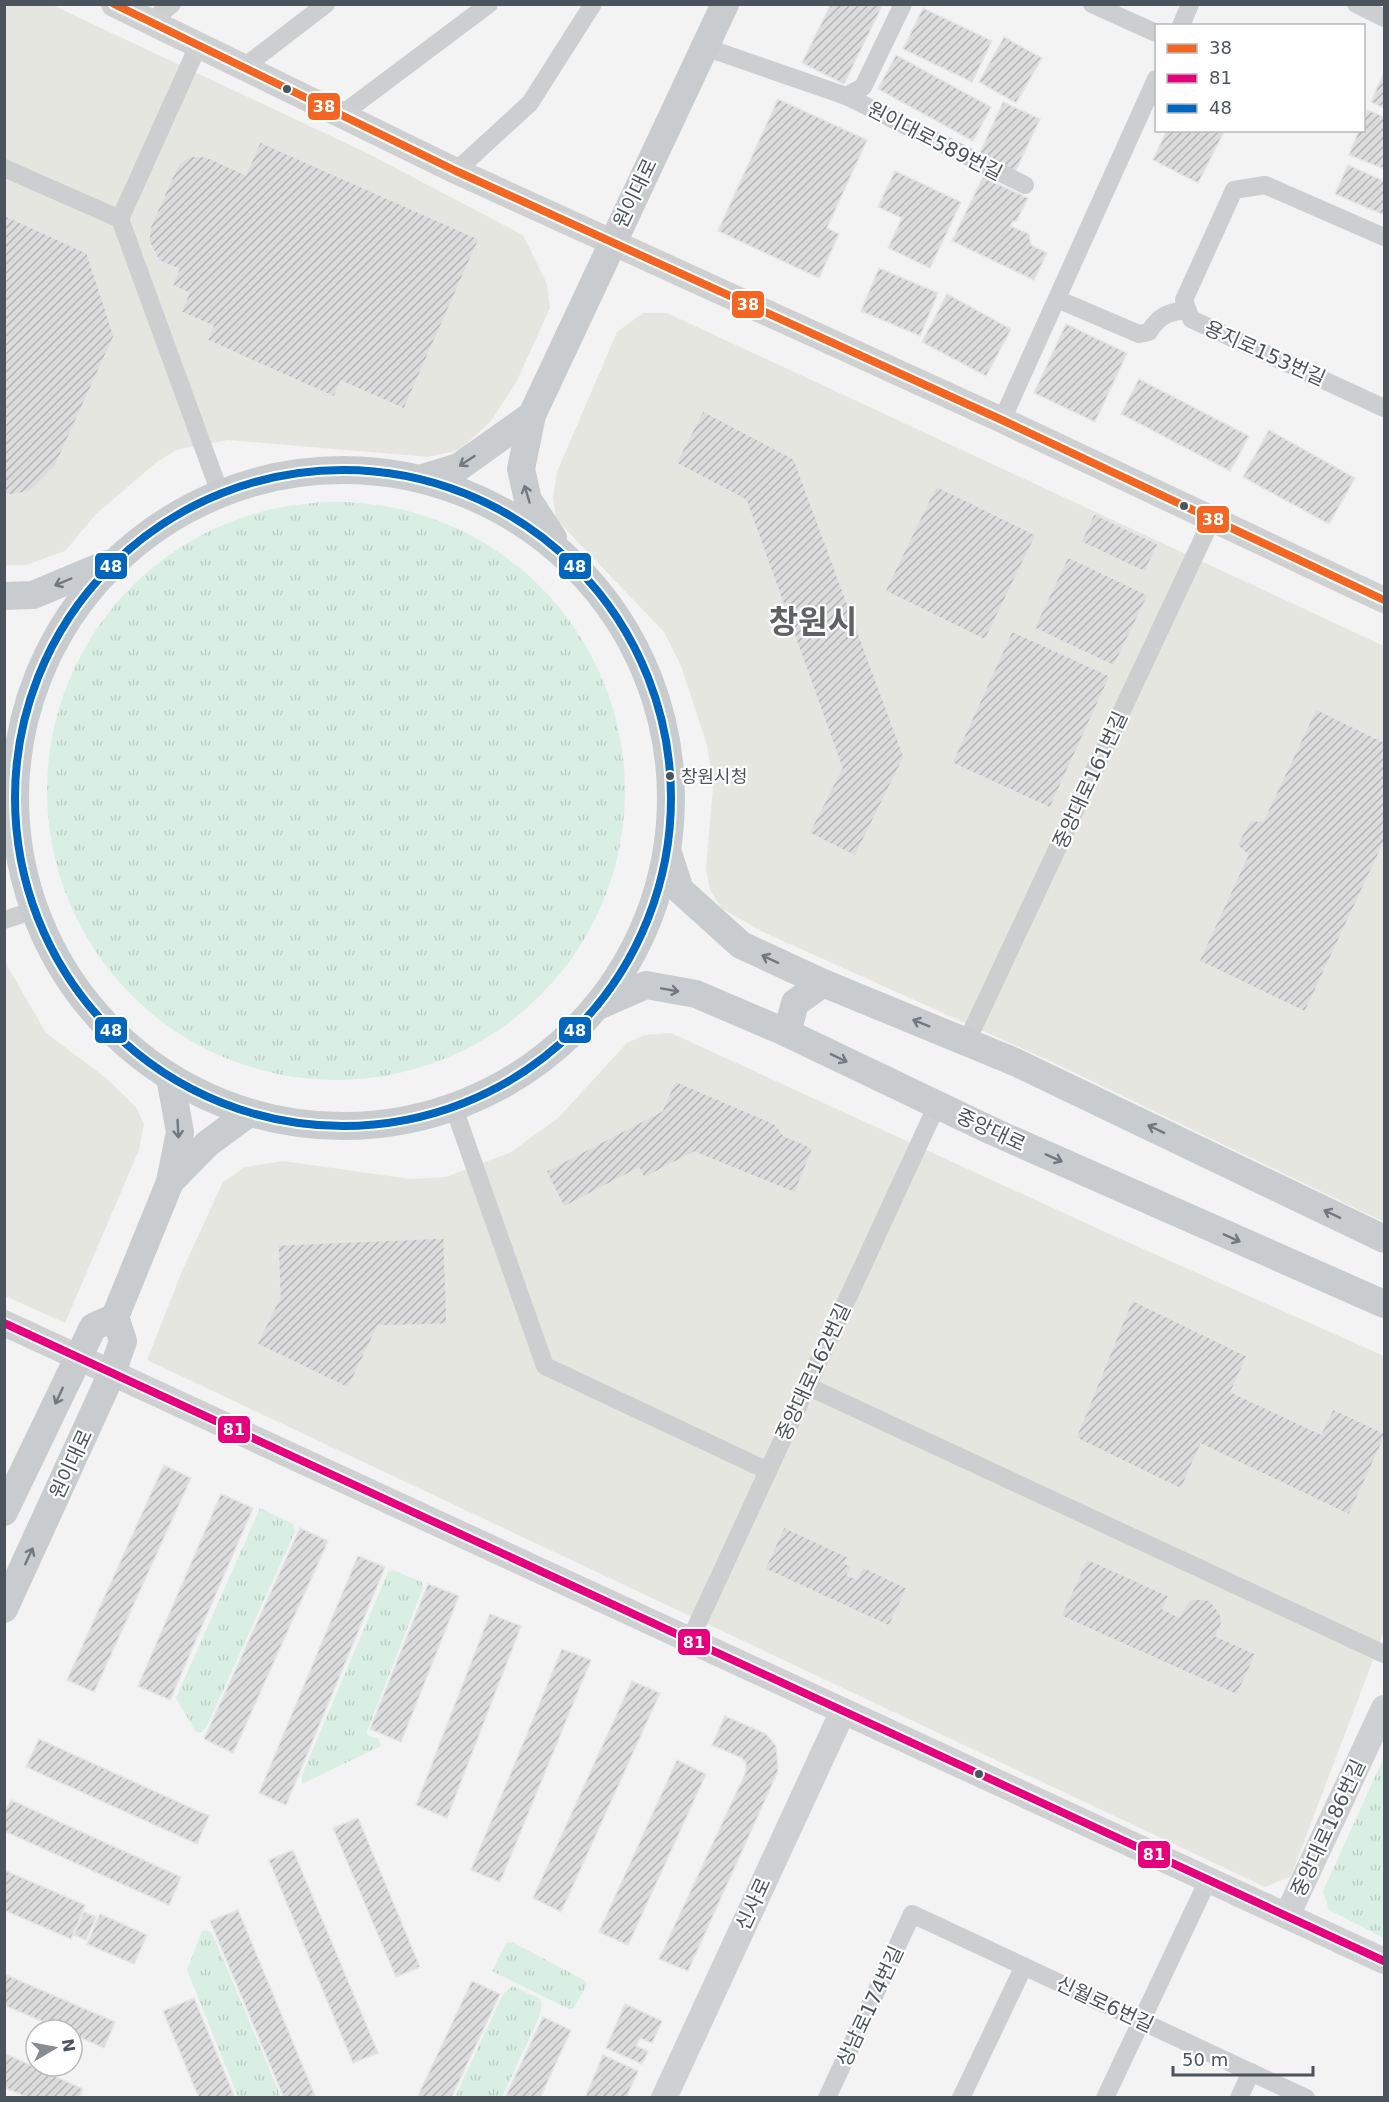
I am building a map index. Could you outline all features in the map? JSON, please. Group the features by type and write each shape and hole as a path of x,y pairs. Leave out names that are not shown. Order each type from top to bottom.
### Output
{"main road":[{"path":"114,4 456,171 612,240 1002,420 1384,600"},
{"name":"원이대로","path":"584,576 544,528 528,500 521,469 532,415 612,240 725,4"},
{"name":"원이대로","path":"420,479 459,467 532,415"},
{"path":"319,470 370,470 420,479 475,497 509,515 541,537 584,576 627,635 656,703 669,775 666,848 657,891 642,932 621,971 596,1007 572,1033 532,1067 486,1094 454,1108 404,1121 352,1127 300,1124 249,1113 208,1098 170,1077 126,1044 88,1005 58,959 35,910 19,846 16,781 28,707 45,660 84,596 117,559 166,521 220,493 269,478 319,470"},
{"path":"4,596 33,596 117,559"},
{"path":"4,745 16,781"},
{"path":"666,848 680,890 741,945 823,983 967,1041 1384,1239"},
{"path":"786,1033 795,1003 823,983"},
{"name":"중앙대로","path":"596,1007 646,985 696,994 786,1033 937,1105 1384,1304"},
{"path":"115,1317 170,1182 180,1132 170,1077"},
{"path":"170,1182 207,1144 249,1113"},
{"name":"원이대로","path":"4,1512 93,1327 115,1317 123,1341 112,1373 4,1609"},
{"path":"4,1323 1384,1961"},
{"name":"중앙대로186번길","path":"1287,1916 1384,1708"},
{"name":"신사로","path":"664,2097 843,1711"}],"street":[{"path":"150,22 172,4"},
{"path":"244,68 326,4"},
{"path":"456,171 530,103 593,4"},
{"name":"원이대로589번길","path":"846,96 864,87 903,4"},
{"path":"1092,4 1155,33"},
{"path":"1182,24 1190,4"},
{"path":"1356,4 1384,18"},
{"path":"341,115 476,8"},
{"name":"원이대로589번길","path":"706,44 719,52 846,96 1025,185"},
{"path":"198,46 120,219 220,493"},
{"path":"1002,420 1155,81"},
{"path":"4,168 120,219"},
{"path":"1187,310 1184,300 1234,190 1264,185 1384,237"},
{"name":"용지로153번길","path":"1057,299 1139,334 1149,332 1155,321 1168,312 1187,310 1191,319 1384,408"},
{"name":"중앙대로161번길","path":"967,1041 1212,519"},
{"path":"4,920 35,910"},
{"name":"중앙대로162번길","path":"690,1640 937,1105"},
{"path":"454,1108 545,1366 768,1471"},
{"path":"807,1386 1384,1654"},
{"path":"1105,2097 1208,1880"},
{"name":"신월로6번길","path":"912,1914 1306,2097"},
{"name":"상남로174번길","path":"827,2097 912,1914"},
{"path":"961,2097 1024,1966"},
{"path":"1239,2097 1251,2072"}],"shaded area":[{"path":"5,5 52,5 365,152 523,235 547,284 550,308 516,383 491,421 460,450 428,457 228,440 176,450 157,462 96,514 65,551 26,565 5,565"},
{"path":"643,313 667,313 1384,646 1384,1222 1052,1062 763,932 721,908 710,890 706,868 713,787 707,745 681,666 664,632 556,519 553,498 557,472 617,332"},
{"path":"4,957 46,1033 106,1078 136,1107 144,1124 139,1150 65,1323 5,1296"},
{"path":"671,1033 1114,1236 1384,1356 1384,1631 1291,1876 1265,1887 147,1360 182,1271 223,1182 245,1167 283,1161 411,1179 446,1177 511,1152 558,1118 627,1043 645,1035"}],"green space":[{"path":"336,502 392,507 447,524 497,550 541,586 577,630 603,680 620,735 625,791 620,847 603,902 577,952 541,996 497,1032 447,1058 392,1075 336,1080 280,1075 225,1058 175,1032 131,996 95,952 69,902 52,847 47,791 52,735 69,680 95,630 131,586 175,550 225,524 280,507"},
{"path":"260,1508 293,1524 295,1532 206,1728 199,1733 195,1731 176,1698"},
{"path":"393,1570 422,1582 423,1588 367,1731 367,1735 378,1738 381,1746 302,1784 302,1775 388,1572"},
{"path":"1384,1757 1384,1938 1329,1910 1323,1891"},
{"path":"202,1931 211,1932 216,1942 281,2097 238,2097 187,1970"},
{"path":"512,1942 584,1980 587,1984 574,2008 569,2009 492,1971 506,1943"},
{"path":"513,1986 540,1999 542,2004 539,2018 502,2097 455,2097 503,1994"}],"building":[{"path":"831,4 883,4 844,84 802,63"},
{"path":"923,8 992,41 972,82 903,49"},
{"path":"1004,37 1042,58 1016,103 979,82"},
{"path":"896,55 991,107 973,141 878,89"},
{"path":"1384,72 1384,108 1371,102"},
{"path":"778,99 867,140 827,228 839,234 819,278 718,231"},
{"path":"1003,102 1040,119 1014,174 978,157"},
{"path":"1368,110 1384,117 1384,169 1349,155 1358,132 1365,132 1365,117"},
{"path":"1166,132 1224,132 1198,183 1153,160"},
{"path":"260,142 479,239 404,409 341,381 334,397 207,340 213,326 181,312 189,293 172,285 179,269 159,261 149,241 150,228 176,169 183,160 193,156 207,157 246,175"},
{"path":"1348,165 1384,181 1384,215 1335,194"},
{"path":"895,171 961,202 930,268 888,248 902,218 878,207"},
{"path":"983,177 1028,198 1016,222 1013,221 1010,226 1029,234 1031,245 1047,253 1034,280 952,241"},
{"path":"4,215 87,253 114,336 55,466 30,491 12,495 4,493"},
{"path":"879,268 938,293 920,336 861,311"},
{"path":"947,294 1011,329 986,376 922,342"},
{"path":"1066,324 1127,353 1095,422 1034,393"},
{"path":"1139,379 1249,436 1230,471 1121,414"},
{"path":"703,411 794,459 904,757 855,856 809,833 842,768 746,500 676,463"},
{"path":"1269,430 1355,478 1329,524 1243,477"},
{"path":"936,486 1036,535 985,640 885,591"},
{"path":"1094,514 1158,544 1145,572 1081,542"},
{"path":"1068,557 1148,595 1114,666 1034,628"},
{"path":"1012,631 1110,676 1050,808 952,763"},
{"path":"1316,709 1384,742 1384,842 1305,1012 1199,961 1248,855 1237,845 1250,821 1263,821"},
{"path":"675,1081 775,1124 784,1136 813,1148 795,1193 694,1152 644,1178 639,1168 564,1207 546,1171 662,1111"},
{"path":"444,1238 447,1324 378,1326 348,1388 257,1344 280,1297 278,1245"},
{"path":"1132,1300 1247,1356 1231,1392 1321,1434 1333,1409 1384,1433 1384,1438 1349,1515 1201,1444 1181,1489 1076,1438"},
{"path":"164,1465 191,1478 94,1692 67,1680"},
{"path":"221,1494 253,1508 170,1700 138,1686"},
{"path":"784,1527 848,1557 845,1563 851,1567 847,1575 857,1579 863,1567 907,1588 889,1626 765,1569"},
{"path":"300,1528 328,1541 233,1753 204,1739"},
{"path":"358,1556 385,1567 286,1805 259,1793"},
{"path":"1087,1559 1169,1596 1163,1609 1179,1617 1189,1601 1209,1600 1220,1613 1222,1622 1216,1636 1256,1654 1237,1695 1061,1616"},
{"path":"428,1584 459,1596 401,1742 370,1729"},
{"path":"490,1614 521,1626 447,1818 416,1805"},
{"path":"562,1649 591,1660 500,1882 471,1870"},
{"path":"632,1681 660,1693 561,1912 533,1898"},
{"path":"725,1716 766,1734 776,1746 778,1771 688,1971 659,1959 746,1772 746,1763 742,1758 712,1745"},
{"path":"39,1739 209,1816 197,1844 26,1767"},
{"path":"677,1760 706,1774 628,1945 599,1932"},
{"path":"11,1800 181,1877 169,1905 4,1831 4,1813"},
{"path":"358,1818 420,1967 396,1977 333,1828"},
{"path":"293,1850 378,2053 353,2063 269,1860"},
{"path":"4,1870 85,1905 71,1939 4,1910"},
{"path":"238,1910 316,2098 284,2098 210,1921"},
{"path":"84,1912 96,1917 86,1940 74,1935"},
{"path":"100,1914 147,1935 134,1964 87,1944"},
{"path":"4,1974 115,2022 104,2048 84,2039 84,2018 35,2018 4,2005"},
{"path":"472,1981 500,1994 451,2098 417,2098"},
{"path":"194,1998 235,2098 199,2098 163,2011"},
{"path":"625,2004 662,2021 652,2043 640,2038 636,2046 648,2051 642,2064 606,2048"},
{"path":"543,2017 571,2030 540,2098 505,2098"},
{"path":"4,2053 24,2062 24,2078 59,2078 83,2089 79,2098 28,2098 4,2087"},
{"path":"603,2055 638,2071 626,2098 585,2098"}],"transit line":[{"name":"38","path":"114,4 456,171 1002,420 1384,600"},
{"name":"48","path":"343,470 407,476 469,495 525,525 575,566 616,616 646,672 665,734 671,798 665,862 646,924 616,980 575,1030 525,1071 469,1101 407,1120 343,1126 279,1120 217,1101 161,1071 111,1030 70,980 40,924 21,862 15,798 21,734 40,672 70,616 111,566 161,525 217,495 279,476 343,470"},
{"name":"81","path":"4,1323 1384,1961"}],"place":[{"name":"창원시청","path":"670,776"}],"district":[{"name":"창원시","path":"813,622"}]}
